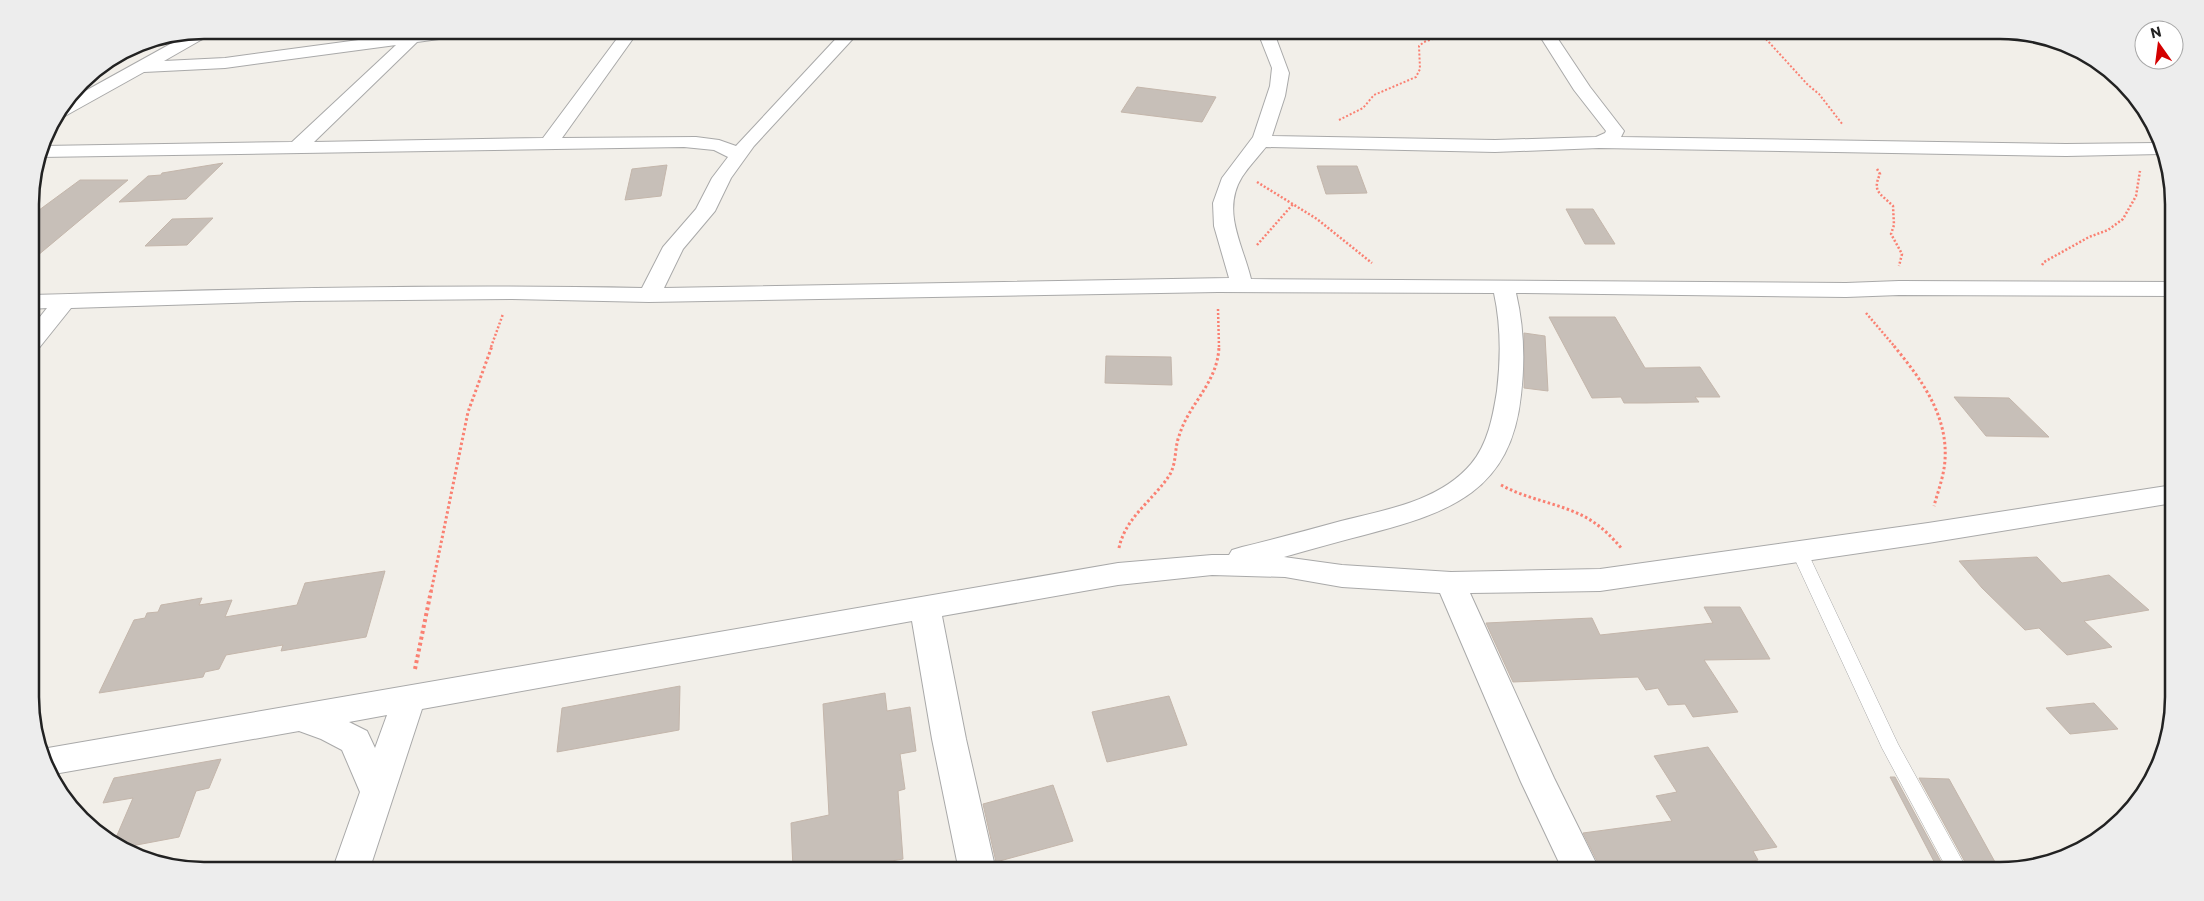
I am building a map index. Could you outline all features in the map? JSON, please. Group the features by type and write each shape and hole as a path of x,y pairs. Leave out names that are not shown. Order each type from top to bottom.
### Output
{"street":[{"path":"73,104 191,39"},
{"path":"142,66 225,64 405,39"},
{"path":"297,148 411,39"},
{"path":"550,143 624,39"},
{"path":"649,294 674,247 705,211 722,178 738,155 845,39"},
{"path":"1267,142 1271,111 1281,74 1268,39"},
{"path":"1550,39 1583,90 1615,131 1612,137 1599,142"},
{"path":"47,152 550,143 696,143 734,139 762,128"},
{"path":"1240,276 1226,237 1224,193 1240,165 1267,142 1495,146 1599,142 2066,150 2156,149"},
{"path":"696,143 730,148 738,155"},
{"path":"39,302 297,294 512,292 649,294 1218,285 1240,276 1414,285 1846,290 1899,288 2165,289"},
{"path":"1212,565 1386,519 1429,505 1461,488 1480,472 1496,447 1511,385 1511,325 1504,286"},
{"path":"39,333 64,302"},
{"path":"52,760 1118,574 1212,565 1285,567 1342,576 1451,583 1600,580 1928,533 2165,495"},
{"path":"1451,583 1538,782 1578,862"},
{"path":"925,609 949,739 976,862"},
{"path":"353,862 409,699"},
{"path":"299,717 333,729 354,741 377,792"}],"lane":[{"path":"1799,551 1891,748 1953,862"}],"path":[{"path":"1315,143 1322,132 1339,119 1362,108 1374,95 1416,77 1420,69 1419,46 1425,41 1435,39"},
{"path":"1766,40 1808,85 1819,94 1833,114 1851,132 1846,140 1860,151 1863,158 1877,169 1880,174 1875,185 1876,189 1894,206 1894,225 1891,234 1902,254 1899,268 1902,278 1899,288"},
{"path":"1267,142 1253,180 1294,202 1345,238 1378,268 1414,285"},
{"path":"2028,289 2044,262 2089,237 2108,230 2123,219 2136,196 2140,180 2139,166"},
{"path":"1240,276 1294,202"},
{"path":"1118,574 1119,543 1128,526 1168,477 1177,462 1178,438 1188,414 1214,373 1219,340 1218,285"},
{"path":"1846,290 1923,383 1940,415 1945,441 1946,460 1928,533"},
{"path":"409,699 468,412 498,324 512,292"},
{"path":"1480,472 1509,490 1587,518 1602,528 1644,574"}],"building":[{"path":"1137,87 1216,97 1202,122 1121,112"},
{"path":"223,163 186,199 119,202 148,176"},
{"path":"667,165 661,196 625,200 632,169"},
{"path":"1317,166 1357,166 1367,193 1326,194"},
{"path":"80,180 128,180 39,254 39,210"},
{"path":"1566,209 1593,209 1615,244 1585,244"},
{"path":"213,218 187,245 145,246 172,219"},
{"path":"1549,317 1615,317 1645,368 1700,367 1720,397 1695,397 1699,402 1646,403 1624,403 1621,397 1592,398"},
{"path":"1524,333 1545,336 1548,391 1524,388"},
{"path":"1106,356 1171,357 1172,385 1105,383"},
{"path":"1954,397 2009,398 2049,437 1986,436"},
{"path":"2037,557 2062,583 2109,575 2149,610 2084,621 2112,647 2067,655 2039,628 2025,630 1982,588 1959,561"},
{"path":"385,571 366,637 281,651 283,645 226,655 219,669 205,672 203,677 99,693 134,620 145,618 147,613 158,612 161,605 202,598 199,605 232,600 225,617 297,605 305,583"},
{"path":"1704,607 1740,607 1770,659 1704,660 1738,712 1693,717 1685,704 1668,705 1658,688 1646,690 1638,677 1513,682 1486,623 1592,618 1600,635 1713,623"},
{"path":"680,686 679,730 557,752 562,708"},
{"path":"885,693 887,711 910,707 916,751 900,754 905,789 898,791 903,859 886,862 793,862 791,823 829,815 823,704"},
{"path":"1169,696 1187,745 1107,762 1092,712"},
{"path":"2094,703 2118,729 2070,734 2046,708"},
{"path":"1708,747 1777,847 1753,851 1758,860 1747,862 1598,862 1583,833 1672,821 1656,796 1677,792 1654,756"},
{"path":"221,759 209,788 196,791 179,837 133,846 116,837 133,798 103,803 114,778"},
{"path":"1890,777 1895,777 1941,862 1934,862"},
{"path":"1919,778 1949,779 1995,862 1965,862"},
{"path":"1053,785 1073,841 996,862 983,804"}]}
